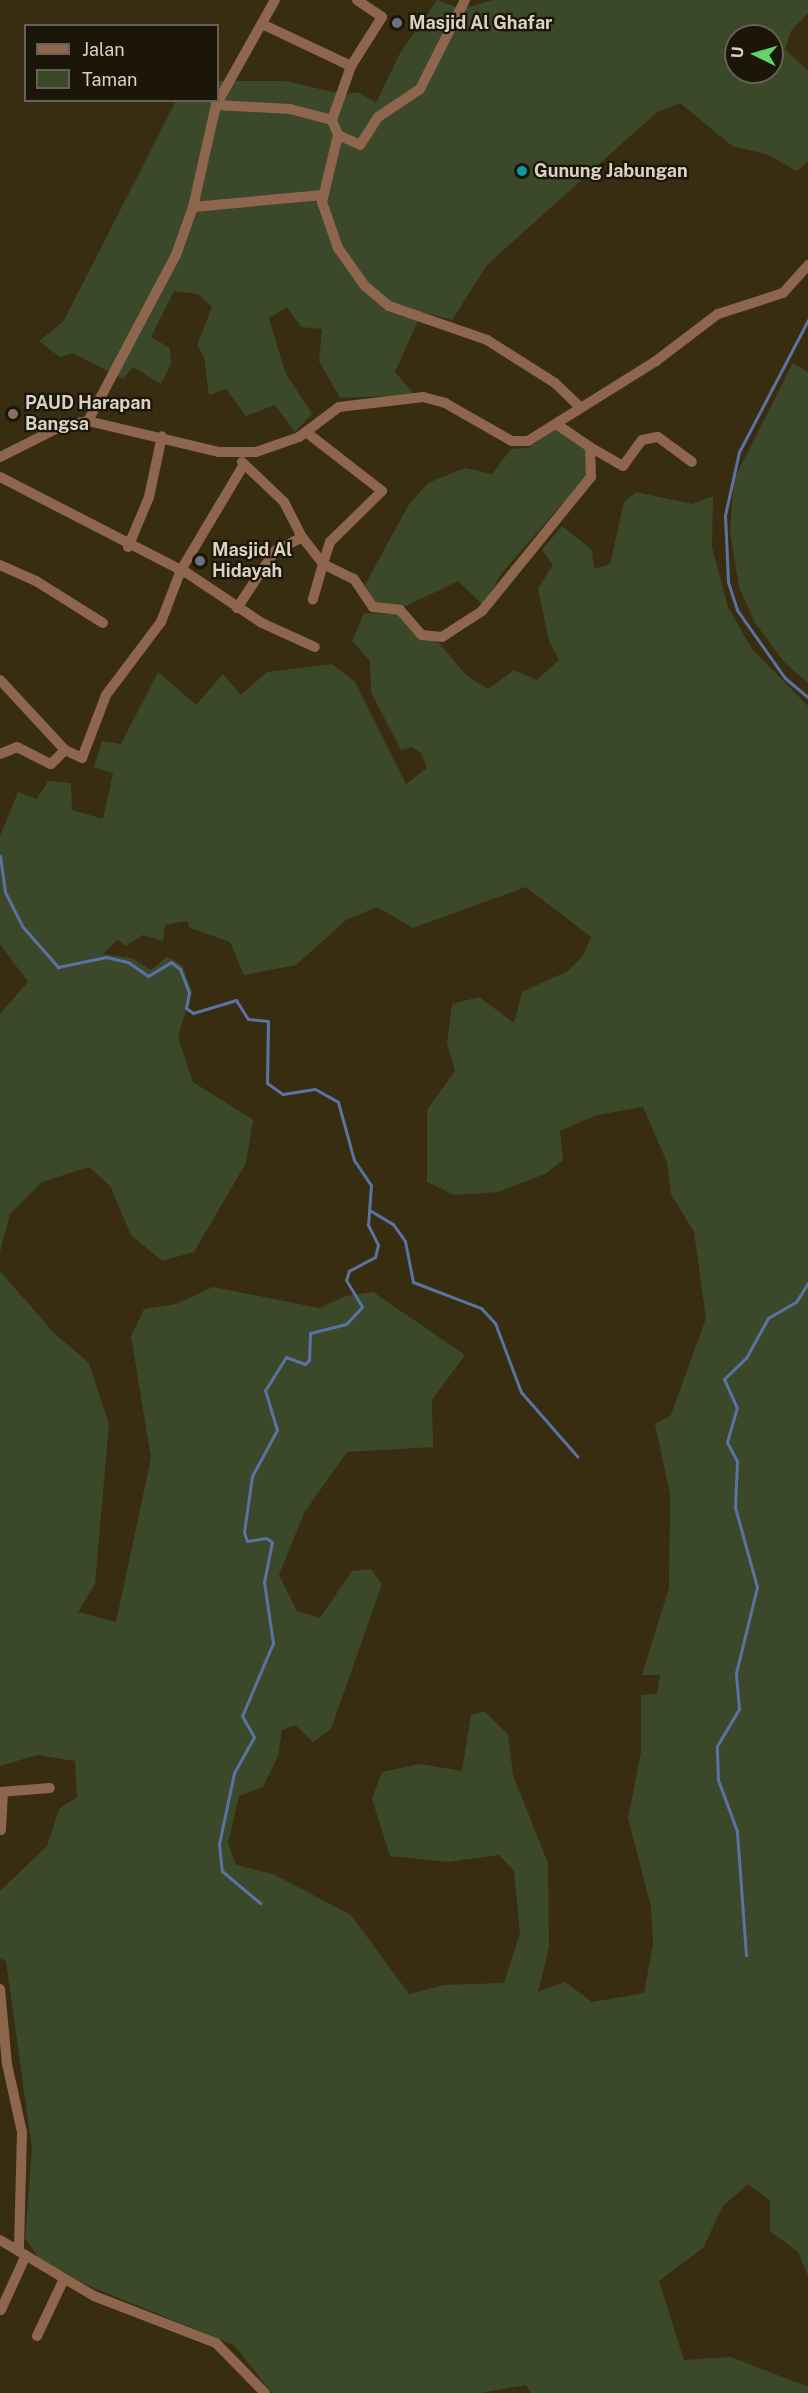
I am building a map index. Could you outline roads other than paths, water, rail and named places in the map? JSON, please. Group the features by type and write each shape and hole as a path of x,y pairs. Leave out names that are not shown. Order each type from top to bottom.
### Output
{"street":[{"path":"219,100 275,0"},
{"path":"357,0 382,17 351,66 332,120 338,135 322,195 338,248 376,298 487,340 555,383 579,406"},
{"path":"338,135 360,145 378,117 420,89 465,0"},
{"path":"262,24 351,66"},
{"path":"88,421 176,255 194,207 218,102"},
{"path":"216,105 290,109 332,120"},
{"path":"194,207 322,195"},
{"path":"0,457 62,426 88,421 238,454 284,444 306,432 339,407 423,397 445,403 512,441 534,439 579,406 656,361 718,314 772,300 808,265"},
{"path":"556,424 621,467 642,440 658,437 692,462"},
{"path":"306,432 356,466 382,491 330,542 313,600"},
{"path":"128,547 148,497 162,436"},
{"path":"238,454 243,466 284,502 302,537 323,564 354,579 373,607 400,610 425,637 446,636 482,611 591,477 590,447"},
{"path":"0,680 65,750 82,758 106,695 161,622 181,570 243,466"},
{"path":"0,477 128,547 181,570 237,608 315,647"},
{"path":"237,608 275,551 302,537"},
{"path":"0,565 36,581 103,623"},
{"path":"0,754 17,747 51,764 65,750"},
{"path":"1,1830 2,1792 50,1788"},
{"path":"0,1989 7,2064 22,2132 23,2253 1,2310"},
{"path":"0,2240 94,2296 216,2343 265,2393"},
{"path":"37,2336 64,2279"}],"waterway":[{"path":"808,320 739,452 725,515 728,582 737,610 785,678 808,697"},
{"path":"0,856 5,892 22,926 58,967 106,957 128,962 148,976 171,962 180,969 189,993 186,1008 193,1013 236,1000 248,1019 268,1021 267,1083 283,1094 315,1089 338,1102 354,1160 371,1185 368,1225 378,1245 375,1257 349,1271 346,1280 362,1307 346,1324 310,1333 309,1360 305,1364 286,1357 265,1390 277,1430 252,1476 244,1532 247,1541 266,1538 272,1542 264,1582 273,1643 242,1716 254,1737 234,1773 219,1844 222,1871 260,1903"},
{"path":"371,1211 393,1224 405,1241 413,1282 481,1308 495,1323 521,1392 578,1457"},
{"path":"746,1955 737,1831 718,1780 717,1746 739,1709 736,1673 757,1587 735,1507 737,1461 727,1442 737,1408 724,1379 746,1358 768,1318 796,1302 808,1283"}],"place":[{"name":"Masjid Al Ghafar","path":"397,23"},
{"name":"Gunung Jabungan","path":"522,171"},
{"name":"PAUD Harapan Bangsa","path":"13,414"},
{"name":"Masjid Al Hidayah","path":"200,561"}]}
